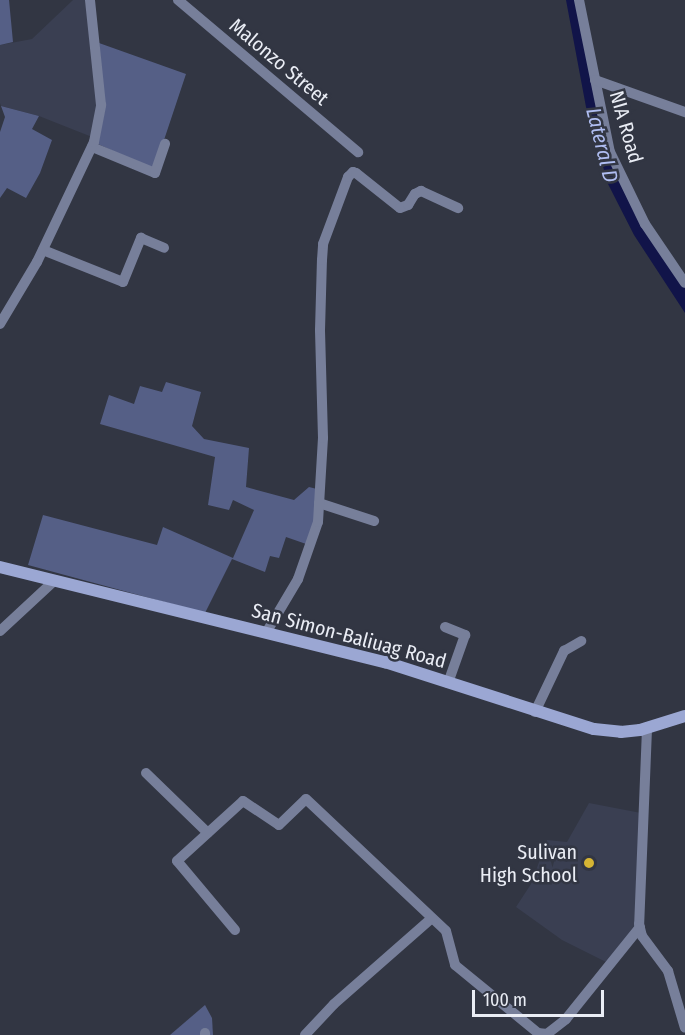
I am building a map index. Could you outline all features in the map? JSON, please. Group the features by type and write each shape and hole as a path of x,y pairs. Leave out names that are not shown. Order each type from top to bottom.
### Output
{"main road":[{"name":"San Simon-Baliuag Road","path":"0,567 385,662 535,712 594,729 621,732 647,729 685,716"}],"street":[{"path":"0,324 43,250 92,147 101,105 90,0"},
{"name":"Malonzo Street","path":"178,0 358,152"},
{"name":"NIA Road","path":"579,0 610,152 625,187 645,224 685,283"},
{"path":"595,80 685,112"},
{"path":"92,147 155,173 165,144"},
{"path":"267,633 302,571 318,522 323,438 320,330 323,244 348,177 353,172 356,173 400,208 408,205 415,194 421,191 458,208"},
{"path":"43,250 123,282 141,238 164,248"},
{"path":"319,503 374,521"},
{"path":"0,631 55,580"},
{"path":"445,627 465,635 448,683"},
{"path":"535,712 564,651 581,641"},
{"path":"647,729 640,927 642,936 668,971 685,1028"},
{"path":"146,773 208,832"},
{"path":"235,930 177,861 243,801 279,825 306,800 446,931 455,964 534,1030 543,1034 552,1031 566,1019 640,927"},
{"path":"304,1035 334,1004 432,918"}],"shaded area":[{"path":"0,0 9,0 13,42 0,45"},
{"path":"73,0 85,0 89,23 98,104 92,137 39,116 1,106 0,103 0,45 32,39"},
{"path":"99,43 186,74 154,170 98,144 105,108"},
{"path":"1,106 39,116 32,129 52,140 40,173 26,198 7,188 0,198 0,132 5,117"},
{"path":"166,382 201,392 192,426 204,439 249,448 246,487 294,500 309,487 317,489 316,522 309,545 286,537 279,558 270,556 265,572 232,559 205,613 28,565 43,515 157,545 163,527 233,558 254,510 233,500 229,510 208,505 215,457 100,424 109,395 134,404 140,386 162,392"},
{"name":"Sulivan High School","path":"589,803 641,813 637,926 610,964 562,940 516,907 531,884 547,840 567,842"},
{"path":"205,1005 212,1018 213,1035 170,1035"}],"water":[{"name":"Lateral D","path":"566,0 576,0 608,155 685,288 685,313 634,235 608,184 586,107"}],"place":[{"name":"Sulivan High School","path":"589,863"}]}
